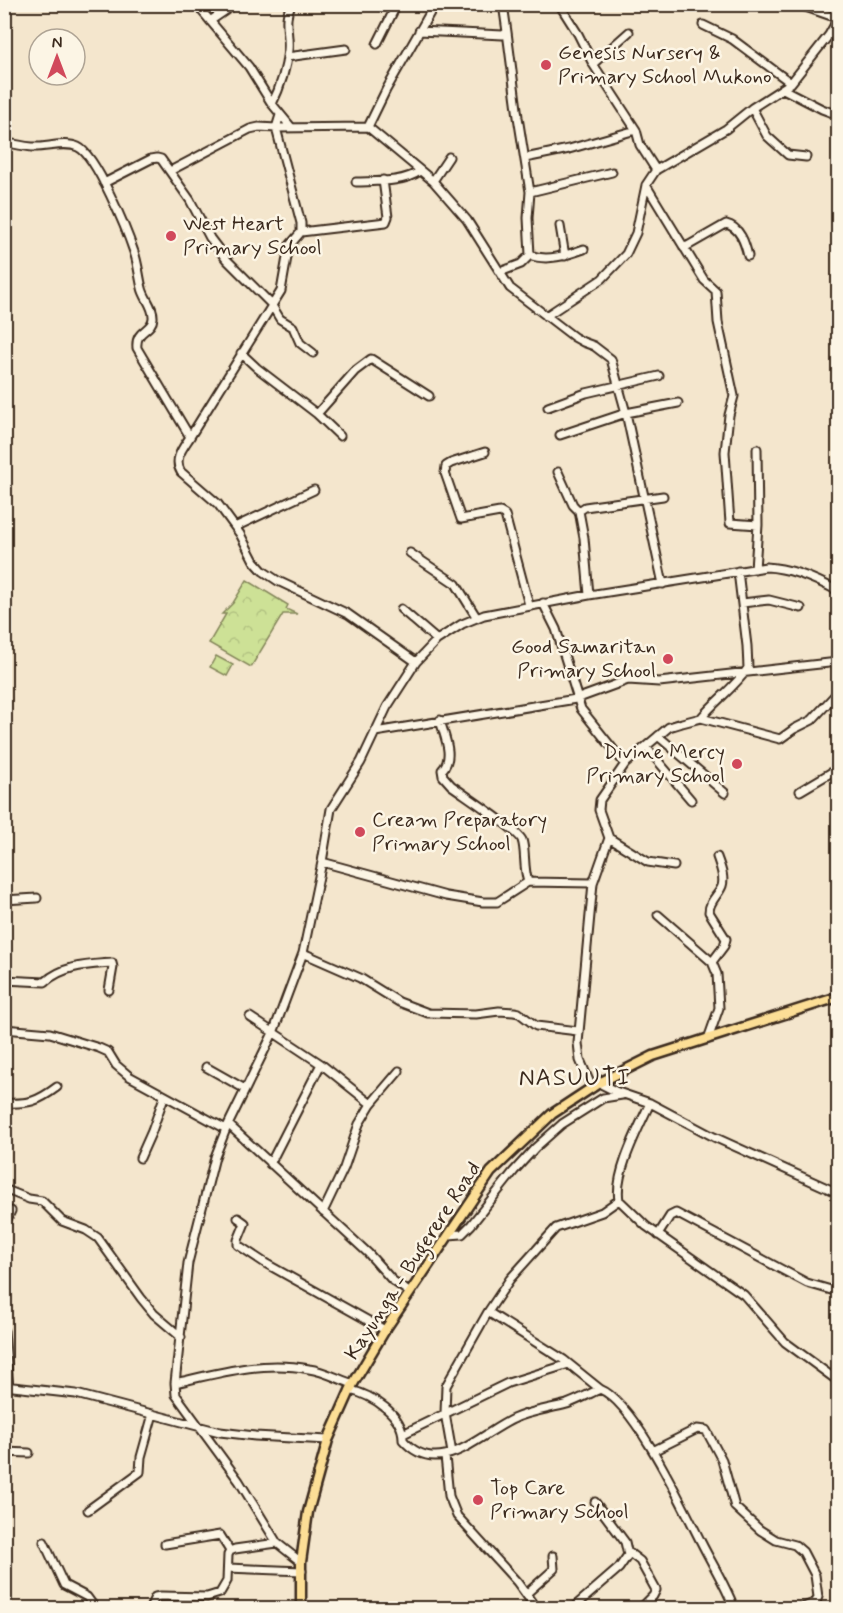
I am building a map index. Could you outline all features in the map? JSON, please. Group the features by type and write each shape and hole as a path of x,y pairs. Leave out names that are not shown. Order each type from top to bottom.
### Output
{"main road":[{"name":"Kayunga - Bugerere Road","path":"301,1608 302,1566 308,1512 328,1440 352,1387 385,1330 491,1172 552,1114 596,1086 653,1056 838,997"}],"street":[{"path":"196,4 249,67 272,104 291,127"},
{"path":"210,21 235,4"},
{"path":"272,104 282,83 288,46 286,12 292,4"},
{"path":"377,44 397,4"},
{"path":"368,127 386,90 435,4"},
{"path":"500,272 521,264 530,255 528,218 530,192 503,4"},
{"path":"559,4 593,64 636,130 640,145 656,170"},
{"path":"546,316 602,279 626,254 636,233 646,185 656,170 726,129 752,108 791,83 829,35 838,14 797,4"},
{"path":"703,25 732,39 791,83"},
{"path":"419,31 497,35 507,32"},
{"path":"593,64 629,32"},
{"path":"287,57 346,49"},
{"path":"783,89 838,115"},
{"path":"752,108 767,136 788,155 806,157"},
{"path":"280,115 276,128 301,223 301,232 289,246 281,291 190,436 177,459 178,466 218,504 235,527 254,561 263,571 278,581 348,614 416,662"},
{"path":"170,171 250,129 260,127 368,127 433,181 467,220 510,288 574,337 605,352 611,359 626,413 663,584"},
{"path":"525,159 636,130"},
{"path":"4,142 32,147 72,145 80,148 88,157 104,183 135,254 142,290 152,310 151,324 139,335 136,341 137,348 190,436"},
{"path":"433,181 449,157"},
{"path":"104,183 157,158 161,159 190,200 210,238 226,259 271,304 280,319 293,327 300,343 313,353"},
{"path":"356,182 404,178 420,171"},
{"path":"530,192 612,172"},
{"path":"301,232 386,222 388,217 383,180"},
{"path":"646,185 704,280 716,291 718,322 734,396 729,415 725,452 730,522 758,525"},
{"path":"684,248 726,224 731,225 740,233 748,256"},
{"path":"560,226 565,256"},
{"path":"530,255 533,257 565,256 584,249"},
{"path":"241,353 317,414 340,436"},
{"path":"317,414 351,371 370,359 429,396"},
{"path":"549,407 586,393 659,376"},
{"path":"560,435 626,413 678,403"},
{"path":"755,569 758,525 757,449"},
{"path":"485,452 451,463 447,466 445,473 461,519 500,512 505,514 529,605"},
{"path":"558,472 573,505 579,511 589,595"},
{"path":"235,527 314,490"},
{"path":"579,511 585,507 663,496"},
{"path":"410,553 456,584 477,618"},
{"path":"302,1566 277,1543 240,1481 178,1400 175,1383 185,1279 193,1238 215,1157 227,1127 273,1033 303,953 331,809 355,773 387,707 416,662 437,640 462,624 477,618 529,605 755,569 777,568 815,579 838,591"},
{"path":"701,718 732,689 748,664 738,572"},
{"path":"742,603 769,600 801,608"},
{"path":"543,603 556,629 576,699 585,715 625,764"},
{"path":"401,609 437,640"},
{"path":"375,732 576,699 628,680 659,682 838,662"},
{"path":"838,692 812,720 780,739 701,718 669,727 625,764 600,800 599,810 609,838 594,883 578,1031 580,1060 596,1086 650,1103 705,1133 838,1192"},
{"path":"440,720 449,757 442,770 443,776 451,785 520,835 525,850 523,861 528,882"},
{"path":"658,736 725,794"},
{"path":"646,747 691,800"},
{"path":"800,791 832,772 835,772 838,779"},
{"path":"609,838 648,862 674,866"},
{"path":"712,962 724,946 726,939 709,912 711,902 722,885 723,875 717,857"},
{"path":"322,862 446,896 483,902 497,902 528,882 594,883"},
{"path":"4,900 37,898"},
{"path":"658,915 712,962 717,974 718,1008 708,1039"},
{"path":"303,953 360,978 399,1002 428,1013 514,1012 519,1013 536,1026 578,1031"},
{"path":"4,980 45,982 58,972 70,968 112,963 109,990"},
{"path":"250,1017 321,1064 370,1104"},
{"path":"4,1029 50,1033 99,1048 108,1052 124,1072 164,1097 227,1127 368,1253 392,1280 409,1292"},
{"path":"270,1164 321,1064"},
{"path":"206,1066 245,1089"},
{"path":"323,1212 344,1168 359,1124 370,1104 399,1071"},
{"path":"4,1103 26,1104 37,1101 57,1088"},
{"path":"449,1235 462,1234 514,1171 562,1124 603,1098 625,1095"},
{"path":"140,1158 164,1097"},
{"path":"650,1103 617,1185 619,1200 658,1235 744,1295 785,1342 838,1381"},
{"path":"4,1189 29,1199 42,1201 62,1221 86,1230 98,1238 154,1314 181,1337"},
{"path":"536,1608 456,1516 449,1496 446,1386 510,1280 556,1228 602,1212 619,1200"},
{"path":"4,1226 11,1211"},
{"path":"658,1235 670,1216 676,1213 807,1283 838,1292"},
{"path":"238,1218 245,1223 238,1245 265,1263 385,1330"},
{"path":"489,1312 569,1364 600,1389 607,1391 624,1409 653,1451 734,1608"},
{"path":"4,1330 7,1386 76,1394 201,1428 255,1436 328,1440"},
{"path":"403,1434 508,1383 569,1364"},
{"path":"175,1383 254,1366 311,1369 352,1387 385,1408 394,1416 403,1434 403,1440 416,1452 439,1457 470,1446 513,1419 569,1403 600,1389"},
{"path":"88,1510 140,1472 141,1457 153,1414"},
{"path":"653,1451 697,1429 706,1430 722,1460 735,1507 743,1517 776,1540 795,1545 803,1552 815,1575 818,1597 816,1602 801,1608"},
{"path":"4,1452 29,1453"},
{"path":"573,1608 619,1568 628,1555 625,1542 595,1502"},
{"path":"150,1608 155,1598 161,1596 217,1595 223,1590 230,1551 220,1535 165,1544"},
{"path":"44,1542 64,1585 87,1597 95,1608"},
{"path":"230,1551 277,1543"},
{"path":"627,1551 640,1561 656,1590 643,1606"},
{"path":"526,1594 554,1569 553,1556"},
{"path":"228,1568 302,1566"}],"green space":[{"path":"247,580 288,605 286,609 297,614 283,614 251,667 209,643 226,614 222,614 233,603"},
{"path":"216,656 233,665 227,676 210,667"}],"place":[{"name":"Genesis Nursery & Primary School Mukono","path":"546,65"},
{"name":"West Heart Primary School","path":"171,236"},
{"name":"Good Samaritan Primary School","path":"668,659"},
{"name":"Divine Mercy Primary School","path":"737,764"},
{"name":"Cream Preparatory Primary School","path":"360,832"},
{"name":"Top Care Primary School","path":"478,1500"}],"district":[{"name":"NASUUTI","path":"575,1078"}]}
